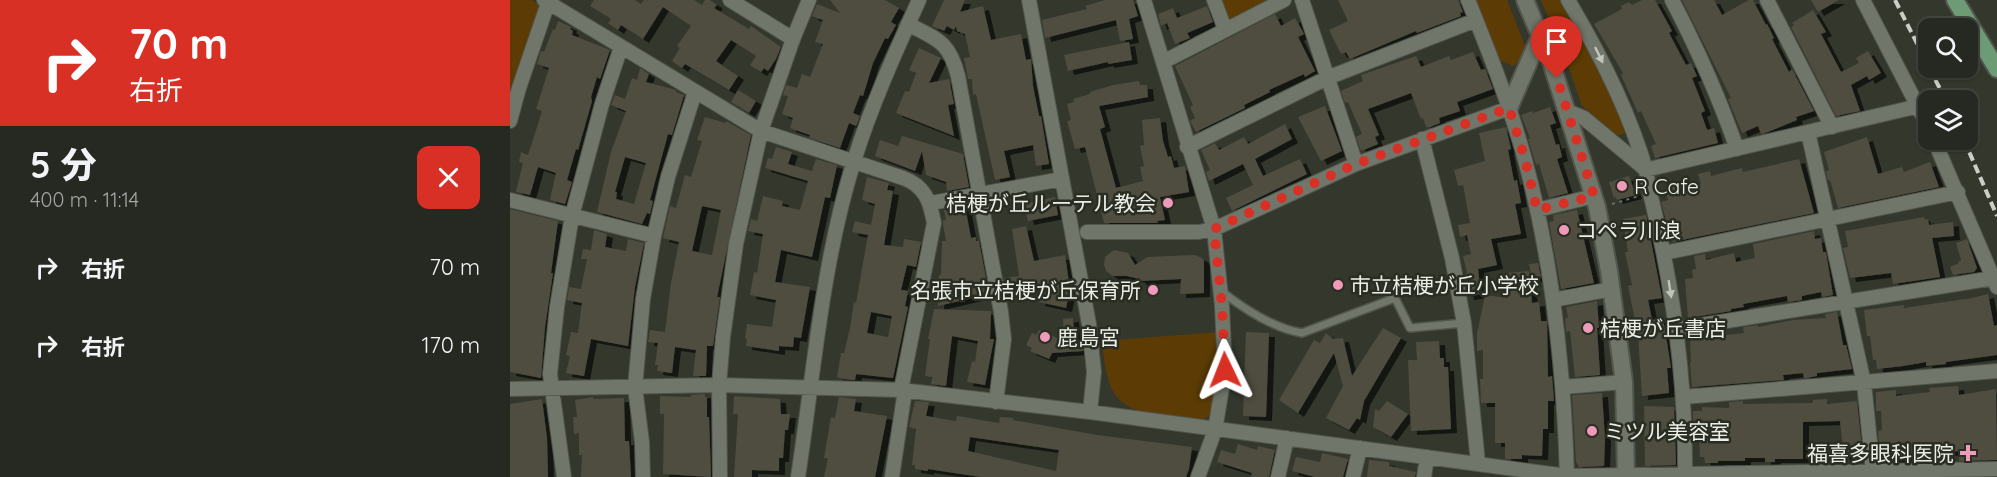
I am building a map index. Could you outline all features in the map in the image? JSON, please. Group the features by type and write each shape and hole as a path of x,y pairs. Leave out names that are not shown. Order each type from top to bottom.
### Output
{"main road":[{"path":"1955,0 1997,69"}],"street":[{"path":"730,0 793,39"},
{"path":"720,477 719,385 736,244 761,131 809,0"},
{"path":"1029,0 1093,351 1093,392 1090,412"},
{"path":"1144,0 1187,147 1214,229 1225,370 1215,430 1198,477"},
{"path":"1214,0 1225,29"},
{"path":"1163,62 1284,0"},
{"path":"1302,0 1356,164"},
{"path":"1468,0 1509,108 1525,159 1537,210 1563,387 1567,477"},
{"path":"1525,0 1551,62 1595,201 1612,289 1624,382 1626,477"},
{"path":"1672,0 1690,33 1723,109 1737,149"},
{"path":"1767,0 1832,127"},
{"path":"1863,0 1918,104"},
{"path":"510,121 546,1 761,131 912,182 923,190 931,203 934,223 903,390 896,477"},
{"path":"1573,1 1610,77 1646,170 1677,329 1683,397 1685,476"},
{"path":"798,477 829,263 853,163 876,96 908,24 912,2"},
{"path":"1187,147 1327,78 1476,20"},
{"path":"908,24 939,39 951,55 958,76 1001,312 1004,339 996,402"},
{"path":"1087,232 1199,232 1214,229 1356,164 1509,108 1540,36"},
{"path":"564,477 550,374 557,307 572,216 602,105 621,47"},
{"path":"643,477 642,442 635,387 638,339 654,236 668,177 695,92"},
{"path":"1646,170 1918,106"},
{"path":"1567,111 1584,118 1646,170"},
{"path":"1808,132 1864,383 1873,472"},
{"path":"1422,139 1452,258 1464,323 1478,463"},
{"path":"1677,329 1845,302 1995,282 1939,150"},
{"path":"931,203 1062,179"},
{"path":"1664,253 1958,192"},
{"path":"510,200 654,236"},
{"path":"1537,210 1595,201"},
{"path":"1552,300 1612,289"},
{"path":"1683,397 1997,371"},
{"path":"1563,387 1624,382"},
{"path":"510,389 719,385 903,390 1478,463 1494,471 1567,477 1873,472 1902,474 1997,469"},
{"path":"1278,477 1287,438"},
{"path":"1353,477 1360,448"},
{"path":"1424,477 1427,457"}],"lane":[{"path":"1220,291 1239,305 1286,330 1302,333 1395,298 1410,328 1464,323"}],"path":[{"path":"1595,201 1650,193"}],"shaded area":[{"path":"510,0 532,0 538,4 539,11 510,99"},
{"path":"1218,0 1271,0 1232,20 1224,17"},
{"path":"1473,0 1507,0 1525,46 1521,59 1513,66 1496,59"},
{"path":"1541,0 1561,0 1611,94 1625,133 1616,134 1582,106"},
{"path":"1219,332 1215,398 1211,413 1205,418 1198,421 1149,414 1126,405 1111,387 1101,341"}],"building":[{"path":"594,0 635,0 641,4 644,0 694,0 702,5 705,0 710,0 717,5 714,8 749,29 751,26 781,47 768,71 764,68 761,72 750,65 756,56 731,40 716,61 738,76 729,90 685,64 682,68 672,61 680,48 677,46 691,26 663,7 643,39 621,25 618,30 608,23 611,19 590,6"},
{"path":"830,0 885,0 899,8 891,22 896,25 888,39 885,38 873,63 863,96 860,95 853,113 860,116 858,122 856,126 849,123 840,148 809,138 810,135 790,128 793,118 782,114 788,96 783,95 786,85 797,88 802,74 810,77 823,44 815,42 823,20 812,16 817,4 840,13"},
{"path":"944,0 965,0 960,12 983,6 991,40 1021,34 1026,60 1031,59 1033,86 1039,116 1041,116 1049,164 1036,166 1033,145 1004,151 1010,177 995,180 976,94 973,95 972,79 968,79 964,58 970,57 965,34 957,31 956,26 954,30 947,26 944,31 932,26"},
{"path":"1105,0 1133,0 1138,16 1129,19 1133,39 1120,41 1116,20 1045,38 1042,20 1087,9 1085,6"},
{"path":"1338,0 1458,0 1463,12 1460,13 1461,16 1417,33 1416,31 1350,59 1346,52 1341,54 1329,30 1348,21"},
{"path":"1642,0 1655,0 1672,31 1669,33 1686,65 1691,63 1697,76 1692,78 1705,111 1701,113 1707,130 1714,128 1718,143 1655,158 1651,146 1656,144 1641,111 1638,113 1621,75 1623,73 1594,24 1622,9 1621,6 1629,2 1632,5"},
{"path":"1682,0 1714,0 1722,15 1753,0 1789,72 1792,69 1814,111 1796,117 1797,120 1768,132 1761,134 1758,126 1742,133 1728,99 1731,98"},
{"path":"1811,0 1839,0 1818,12"},
{"path":"1207,6 1213,22 1187,33 1190,38 1175,44 1167,23 1161,26 1158,14 1173,8 1177,18"},
{"path":"1813,10 1826,32 1821,34 1841,72 1859,63 1856,58 1868,51 1881,73 1869,80 1867,76 1851,85 1860,111 1836,116 1791,27 1794,26 1792,23"},
{"path":"1275,14 1281,26 1295,18 1304,34 1298,37 1315,71 1269,90 1270,92 1244,105 1245,108 1196,132 1190,121 1195,118 1190,107 1193,105 1175,66"},
{"path":"558,21 571,27 572,35 610,50 600,79 597,77 591,97 592,101 578,150 576,149 567,180 572,182 565,204 550,200 556,173 538,167 530,195 516,192 523,163 519,162 521,152 528,155 542,111 536,109 549,68 537,64 541,51 544,52"},
{"path":"1129,42 1132,60 1108,64 1108,62 1068,71 1064,55"},
{"path":"919,48 941,58 929,83 949,79 954,104 948,105 954,136 896,113 905,91 909,92 916,73 909,70"},
{"path":"1473,52 1481,70 1485,69 1493,89 1457,102 1460,111 1439,118 1440,123 1430,127 1426,127 1423,118 1421,119 1411,93 1368,109 1379,135 1375,137 1378,144 1361,151 1356,137 1362,134 1341,91 1363,81 1361,75 1416,56 1421,67 1449,56 1451,60"},
{"path":"640,68 649,74 646,82 676,90 684,95 672,135 668,134 650,200 653,201 650,214 647,213 642,224 597,212 611,152 626,111 611,105 615,95 625,99 632,78 637,80","holes":["625,157 646,163 634,204 616,199 617,192 615,192"]},
{"path":"1139,81 1140,85 1147,85 1148,97 1099,106 1105,127 1100,129 1116,188 1143,181 1140,167 1144,166 1140,146 1144,145 1142,120 1160,118 1168,157 1171,156 1174,168 1185,166 1189,192 1160,197 1165,220 1157,221 1158,223 1104,223 1085,147 1075,149 1067,121 1071,120 1067,104 1090,92"},
{"path":"738,90 756,101 749,113 731,102"},
{"path":"1325,106 1342,151 1321,161 1298,117"},
{"path":"1550,107 1556,123 1550,125 1562,157 1557,159 1568,193 1549,198 1521,115"},
{"path":"705,117 726,123 726,121 751,135 717,297 720,297 713,346 707,346 706,376 693,376 696,350 675,347 672,373 657,371 658,365 655,365 658,343 648,342 650,330 665,332 679,242 663,238 670,206 676,208 685,175 691,177 702,141 697,140","holes":["702,206 721,210 712,255 692,251"]},
{"path":"1285,124 1292,139 1255,159 1263,176 1300,159 1307,174 1232,211 1226,198 1253,185 1243,164 1209,181 1206,172 1210,170 1201,150 1215,143 1219,150 1244,137 1248,144"},
{"path":"1506,127 1514,181 1517,180 1521,203 1515,204 1521,234 1491,239 1497,265 1478,269 1481,294 1468,296 1464,274 1467,273 1463,256 1471,254 1467,235 1460,237 1458,225 1470,223 1463,185 1458,186 1454,170 1485,161 1479,133"},
{"path":"902,136 963,154 969,187 947,191 946,182 926,175 922,151 915,171 875,156 880,140 898,146"},
{"path":"1867,137 1878,174 1902,167 1904,172 1930,162 1939,187 1838,208 1830,180 1828,181 1826,171 1829,170 1824,152"},
{"path":"776,147 792,152 788,164 812,171 816,159 837,165 830,198 825,197 812,257 781,250 775,282 810,287 801,338 794,337 793,347 779,346 779,351 746,346 747,339 745,338 747,324 772,327 776,300 750,295 754,272 757,273 763,234 748,231 751,219 757,221 763,196 783,201 782,206 800,210 808,181 765,168 768,158 772,159"},
{"path":"1799,159 1814,213 1672,242 1661,202 1668,200 1665,189 1680,185 1681,190 1701,184 1698,174 1710,171 1711,176 1742,168 1743,172"},
{"path":"1629,176 1636,195 1617,200 1616,197 1614,198 1609,182"},
{"path":"867,177 889,183 887,190 893,191 884,245 903,247 904,239 921,242 916,267 907,265 901,290 908,291 905,306 908,307 893,378 856,374 855,380 837,377 841,353 844,353 850,328 854,302 856,303 868,235 852,232 855,221 871,225 875,204 862,200","holes":["871,312 892,316 888,337 867,333"]},
{"path":"1055,197 1058,215 1028,221 1024,204"},
{"path":"965,206 971,238 976,237 976,241 979,241 989,294 938,306 942,241 946,241 943,225 943,220 946,220 944,210"},
{"path":"510,209 558,221 541,378 510,372"},
{"path":"1577,210 1594,283 1561,289 1549,222 1554,221 1553,215"},
{"path":"1646,215 1662,298 1648,300 1652,320 1663,318 1671,368 1667,368 1669,393 1642,396 1638,335 1628,286 1632,285 1625,252 1628,252 1623,219"},
{"path":"1924,217 1925,220 1928,219 1929,225 1953,222 1954,236 1932,238 1940,277 1893,284 1891,273 1850,278 1843,248 1848,247 1845,231"},
{"path":"1026,226 1034,261 1065,255 1070,290 1066,308 1039,302 1043,284 1006,290 1004,278 1019,276 1012,229"},
{"path":"594,230 607,234 605,247 626,251 628,239 644,243 635,287 628,346 591,339 584,376 566,373 570,356 566,355 571,332 578,333 582,303 567,300 569,287 581,289 587,259 581,259 583,249 591,250"},
{"path":"1814,231 1815,239 1821,238 1823,252 1826,252 1833,295 1822,297 1821,292 1802,296 1802,300 1788,302 1787,296 1743,304 1744,307 1731,309 1731,311 1688,318 1685,279 1693,278 1692,270 1696,269 1694,256 1705,254 1706,260 1734,253 1736,262 1755,258 1753,244"},
{"path":"1967,239 1977,268 1974,272 1953,275 1950,267 1961,260 1956,243"},
{"path":"1114,250 1128,253 1135,265 1147,257 1194,255 1200,257 1204,260 1204,293 1180,294 1181,279 1140,281 1140,279 1127,276 1113,276 1106,271 1104,265 1105,257"},
{"path":"1538,263 1541,277 1532,279 1529,264"},
{"path":"1529,271 1532,303 1539,302 1541,321 1547,321 1548,377 1552,376 1554,401 1548,401 1548,429 1543,429 1542,456 1522,455 1522,459 1505,459 1505,443 1495,443 1495,403 1481,403 1480,379 1483,379 1483,350 1477,351 1477,334 1485,295 1508,298 1506,273"},
{"path":"1988,294 1994,326 1997,325 1997,355 1946,362 1946,364 1926,366 1926,362 1877,369 1876,360 1873,360 1870,336 1867,336 1864,310 1904,305 1904,308"},
{"path":"1597,301 1600,375 1575,377 1570,331 1566,332 1565,318 1568,318 1566,307"},
{"path":"934,309 991,311 990,339 994,339 985,385 967,382 972,361 975,362 978,341 952,336 946,386 931,384 932,377 925,376 930,339 928,339"},
{"path":"1837,312 1843,345 1846,345 1852,369 1817,373 1817,376 1806,378 1803,373 1783,375 1784,380 1692,387 1690,336 1706,333 1709,337 1744,333 1743,327 1826,318 1825,314"},
{"path":"1073,318 1075,346 1083,351 1052,353 1049,359 1030,351 1032,348 1026,345 1032,333 1036,335 1039,330 1064,341 1063,319"},
{"path":"1383,328 1401,338 1364,401 1360,420 1357,418 1349,430 1326,418 1343,386 1334,353 1298,413 1279,400 1314,340 1320,343 1326,333 1333,339 1343,338 1352,376"},
{"path":"1246,332 1269,333 1266,417 1243,416"},
{"path":"1439,341 1440,358 1444,358 1444,367 1448,367 1451,429 1411,431 1408,360 1417,360 1416,342"},
{"path":"1958,386 1959,395 1996,389 1997,460 1959,461 1959,451 1889,460 1886,448 1879,446 1878,431 1882,430 1881,411 1876,411 1876,392 1896,390 1896,396 1930,392 1929,388"},
{"path":"1602,393 1604,466 1579,467 1576,462 1572,395"},
{"path":"705,394 707,417 709,417 711,477 663,474 664,414 660,414 660,396 691,397 691,395"},
{"path":"734,396 780,399 781,414 790,414 788,430 785,430 783,458 779,458 779,471 752,470 752,477 734,477 738,414 733,414"},
{"path":"593,397 593,399 624,398 625,441 629,441 631,477 581,477 582,455 579,455 579,433 574,434 573,417 577,417 575,400"},
{"path":"839,397 856,399 854,411 887,416 875,477 824,477 828,458 824,458 831,417 835,418"},
{"path":"542,399 547,438 548,477 510,477 510,404"},
{"path":"1827,399 1827,404 1857,401 1862,448 1860,456 1844,457 1840,421 1803,422 1803,459 1775,459 1775,462 1765,462 1765,458 1745,458 1745,461 1705,463 1704,457 1700,457 1699,429 1693,429 1693,411 1702,411 1702,407 1729,408 1729,402 1743,401 1743,404 1813,403 1813,400"},
{"path":"915,401 929,402 926,416 956,421 957,416 999,423 1000,417 1013,418 1013,420 1097,435 1192,447 1186,477 981,477 915,469 915,465 912,465 916,429 909,427","holes":["970,437 1059,450 1056,471 968,451"]},
{"path":"1387,401 1408,414 1391,437 1373,427 1375,409 1379,411"},
{"path":"1644,406 1674,407 1676,465 1645,466"},
{"path":"1238,444 1257,450 1258,446 1275,450 1269,477 1251,477 1252,473 1217,462 1221,450 1235,454"},
{"path":"1322,453 1348,459 1343,477 1315,477 1292,471 1296,457 1320,462"},
{"path":"1369,460 1389,462 1389,466 1416,472 1415,477 1367,477"}],"railway":[{"path":"1895,0 1918,45"},
{"path":"1934,78 1941,90"},
{"path":"1968,150 1997,216"}],"place":[{"name":"R Cafe","path":"1622,186"},
{"name":"桔梗が丘ルーテル教会","path":"1168,203"},
{"name":"コペラ川浪","path":"1564,230"},
{"name":"市立桔梗が丘小学校","path":"1338,285"},
{"name":"名張市立桔梗が丘保育所","path":"1153,290"},
{"name":"桔梗が丘書店","path":"1588,328"},
{"name":"鹿島宮","path":"1045,337"},
{"name":"ミツル美容室","path":"1592,431"},
{"name":"福喜多眼科医院","path":"1968,453"}],"route":[{"path":"1225,370 1222,306 1214,229 1356,164 1509,108 1525,159 1537,210 1594,196 1557,78"}]}
